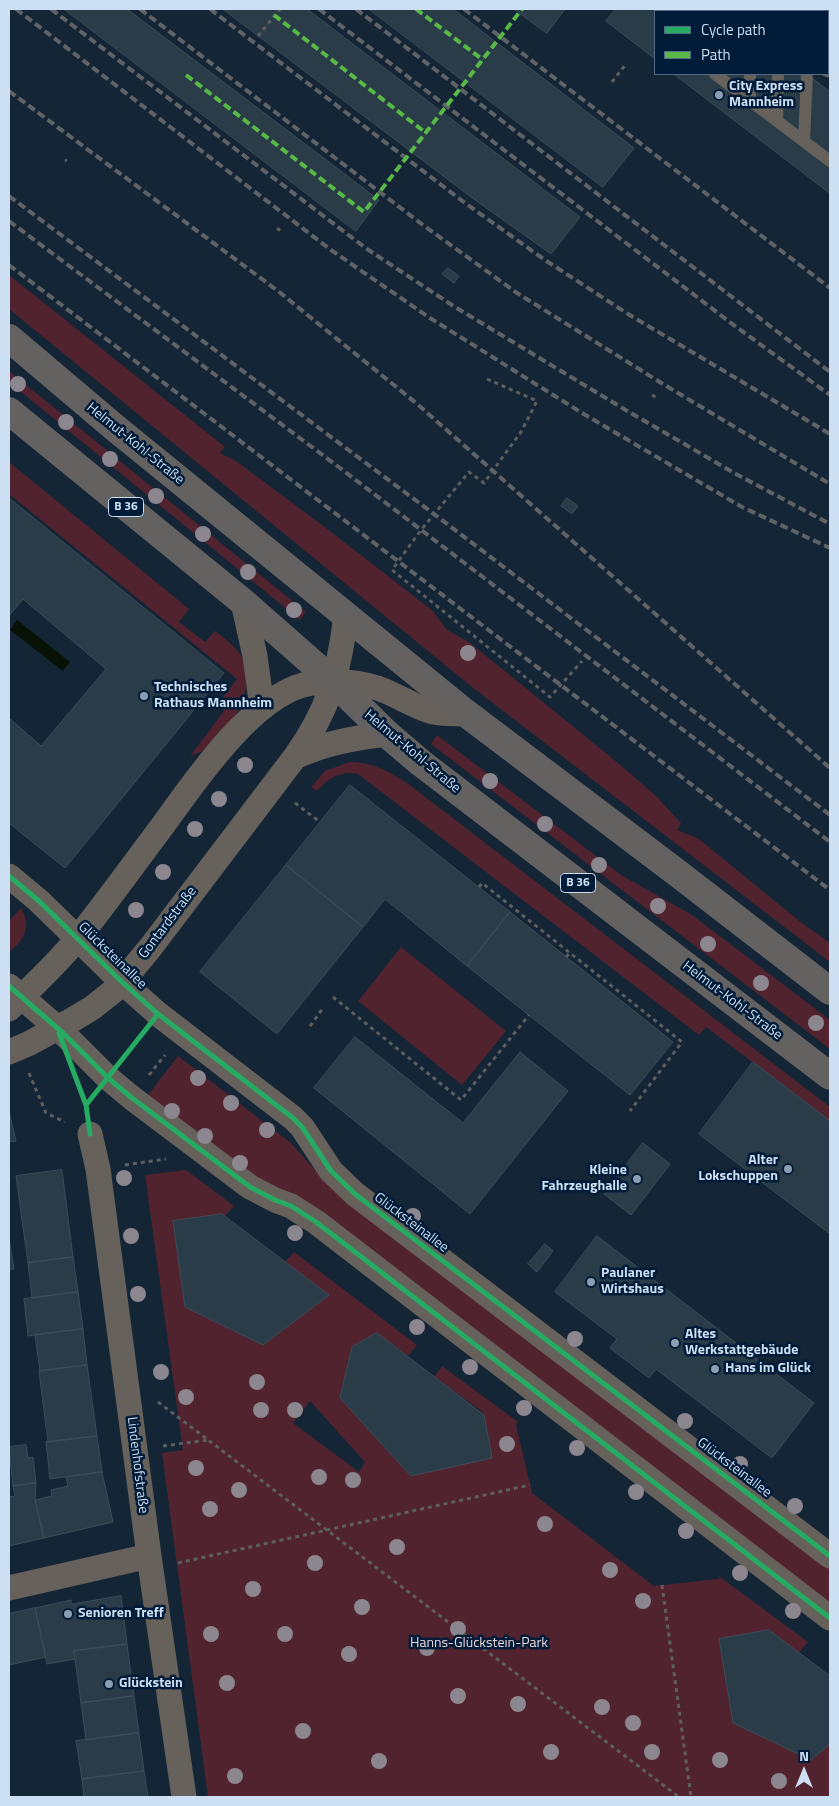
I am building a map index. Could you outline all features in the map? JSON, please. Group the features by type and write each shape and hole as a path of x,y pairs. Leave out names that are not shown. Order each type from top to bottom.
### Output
{"main road":[{"name":"Helmut-Kohl-Straße","path":"9,338 114,427 467,714 830,991"},
{"name":"Helmut-Kohl-Straße","path":"9,412 243,602 334,682 387,734 421,763 830,1076"}],"street":[{"path":"243,602 255,656 262,708"},
{"name":"Gontardstraße","path":"14,1050 92,1008 122,982 294,757 316,726 326,704 341,655 346,615"},
{"path":"467,714 449,714 432,711 382,690 360,684 334,682 303,685 283,694 262,708 229,740 78,938 50,970 13,997 58,1028 108,1078 205,1152 250,1186 275,1200 291,1206 316,1222 830,1618"},
{"path":"294,757 338,741 387,734"},
{"name":"Glücksteinallee","path":"9,876 39,901 122,982 158,1014 293,1118 302,1127 331,1171 355,1194 830,1556"},
{"name":"Lindenhofstraße","path":"90,1134 98,1169 150,1562 184,1797"},
{"path":"9,1588 150,1562"}],"lane":[{"path":"750,75 750,100"},
{"path":"776,120 778,75"},
{"path":"804,141 807,75"},
{"path":"720,76 830,161"}],"path":[{"path":"258,36 280,9"},
{"path":"612,82 626,64"},
{"path":"276,228 283,233"},
{"path":"487,379 537,401 521,432 484,483 469,472 421,530 392,570 550,697 582,660"},
{"path":"652,395 659,398"},
{"path":"310,814 320,822"},
{"path":"479,887 482,883 682,1042 630,1111"},
{"path":"566,957 570,953"},
{"path":"333,997 461,1100 529,1014"},
{"path":"310,1026 323,1008"},
{"path":"14,1050 46,1113 90,1134"},
{"path":"98,1169 205,1152"},
{"path":"125,1377 678,1797"},
{"path":"135,1449 208,1440"},
{"path":"150,1562 328,1530 530,1485"},
{"path":"662,1585 691,1797"}],"green space":[{"path":"9,275 225,447 220,453 236,461 433,611 447,630 469,642 618,763 656,796 681,823 677,830 699,839 798,920 830,943 830,962 472,687 9,309"},
{"path":"9,371 306,612 300,620 9,382"},
{"path":"9,462 189,609 179,622 205,642 215,631 241,655 248,675 244,697 233,719 220,738 211,747 191,755 224,711 217,705 237,679 9,494"},
{"path":"437,735 621,875 692,915 830,1020 830,1049 431,744"},
{"path":"350,762 358,762 380,768 407,783 830,1107 830,1121 706,1027 699,1035 358,774 346,773 335,776 317,791 311,787 325,771"},
{"path":"21,908 26,921 25,933 19,943 9,951 9,921"},
{"path":"401,947 506,1031 462,1085 358,1001"},
{"path":"178,1056 291,1143 323,1179 830,1568 830,1605 145,1099"},
{"name":"Hanns-Glückstein-Park","path":"186,1170 234,1206 225,1216 222,1214 173,1221 185,1307 263,1345 329,1295 285,1262 294,1252 417,1345 408,1356 377,1333 352,1347 340,1398 411,1476 492,1457 483,1412 434,1377 442,1366 518,1422 516,1425 532,1493 654,1586 718,1579 720,1577 808,1642 799,1653 769,1630 719,1639 733,1723 811,1760 830,1744 830,1797 208,1797 162,1453 183,1450 145,1175","holes":["310,1401 365,1462 359,1472 293,1423"]}],"shaded area":[{"path":"17,620 70,662 63,671 10,630"}],"building":[{"path":"64,9 127,9 379,200 356,231"},
{"path":"223,9 307,9 580,217 551,254 471,197"},
{"path":"369,9 453,9 634,148 603,187"},
{"path":"514,9 565,9 547,33"},
{"path":"616,9 724,10 654,10 654,58 606,21"},
{"path":"814,9 830,9 830,21 829,10"},
{"path":"675,75 808,75 830,92 830,193"},
{"path":"448,268 459,276 454,283 442,274"},
{"name":"Technisches Rathaus Mannheim","path":"9,498 224,673 65,868 9,823 9,718 41,746 106,669 23,599 9,616"},
{"path":"567,498 578,506 572,514 561,506"},
{"path":"350,785 510,912 467,966 385,899 363,927 286,865"},
{"path":"286,865 363,927 277,1034 200,972"},
{"path":"510,912 673,1042 630,1095 467,966"},
{"path":"355,1037 463,1123 520,1052 568,1091 470,1214 314,1088"},
{"name":"Alter Lokschuppen","path":"753,1062 830,1121 830,1234 699,1134"},
{"path":"9,1111 16,1141 9,1142"},
{"name":"Kleine Fahrzeughalle","path":"643,1143 670,1164 631,1215 604,1194"},
{"path":"62,1170 73,1257 28,1263 16,1176"},
{"path":"222,1214 329,1295 263,1345 185,1307 173,1221"},
{"name":"Altes Werkstattgebäude","path":"597,1236 814,1403 772,1458 656,1369 649,1378 610,1348 617,1339 555,1292"},
{"path":"545,1244 553,1251 537,1272 528,1264"},
{"path":"9,1245 14,1269 9,1270"},
{"path":"73,1257 78,1292 32,1298 28,1263"},
{"path":"78,1292 83,1329 28,1336 24,1299"},
{"path":"83,1329 87,1365 40,1371 35,1335"},
{"path":"377,1333 484,1415 492,1458 411,1476 340,1398 352,1347"},
{"path":"87,1365 97,1436 48,1442 39,1371"},
{"path":"97,1436 102,1472 50,1479 46,1442"},
{"path":"26,1445 28,1458 33,1457 36,1483 13,1486 9,1447"},
{"path":"102,1472 113,1522 44,1538 35,1500 52,1496 51,1490 68,1486 66,1477"},
{"path":"36,1483 35,1500 44,1538 9,1546 9,1497 15,1496 13,1486"},
{"path":"121,1596 127,1644 74,1651 75,1659 47,1664 35,1608 71,1600 71,1604"},
{"path":"35,1608 46,1657 9,1665 9,1614"},
{"path":"769,1630 830,1676 830,1744 811,1760 733,1723 719,1639"},
{"path":"127,1644 134,1696 81,1703 74,1651"},
{"path":"134,1696 139,1733 86,1740 81,1703"},
{"path":"139,1733 144,1771 82,1779 76,1741"},
{"path":"144,1771 148,1797 84,1797 82,1779"}],"railway":[{"path":"16,9 331,250 430,318 582,413 742,507 830,548"},
{"path":"51,9 367,249 455,307 624,409 736,474 830,524"},
{"path":"140,9 423,225 517,293 663,384 830,484"},
{"path":"210,9 465,203 545,260 628,314 830,434"},
{"path":"319,9 735,326 830,395"},
{"path":"356,9 830,372"},
{"path":"464,9 830,288"},
{"path":"9,91 278,291 416,403 830,768"},
{"path":"9,196 434,514 830,815"},
{"path":"9,221 340,468 830,842"},
{"path":"9,265 830,890"}],"marked path":[{"path":"416,9 483,60"},
{"path":"186,75 364,212 522,9"},
{"path":"274,15 426,133"}],"cycle path":[{"path":"9,876 39,901 122,982 158,1014 293,1118 302,1127 331,1171 355,1194 830,1556"},
{"path":"9,986 63,1033 108,1078 132,1098 250,1187 291,1206 316,1222 830,1618"},
{"path":"86,1105 158,1014"},
{"path":"59,1033 86,1105 90,1134"}],"place":[{"name":"City Express Mannheim","path":"719,95"},
{"name":"Technisches Rathaus Mannheim","path":"144,696"},
{"name":"Alter Lokschuppen","path":"788,1169"},
{"name":"Kleine Fahrzeughalle","path":"637,1179"},
{"name":"Paulaner Wirtshaus","path":"591,1282"},
{"name":"Altes Werkstattgebäude","path":"675,1343"},
{"name":"Hans im Glück","path":"715,1369"},
{"name":"Senioren Treff","path":"68,1614"},
{"name":"Glückstein","path":"109,1684"}]}
